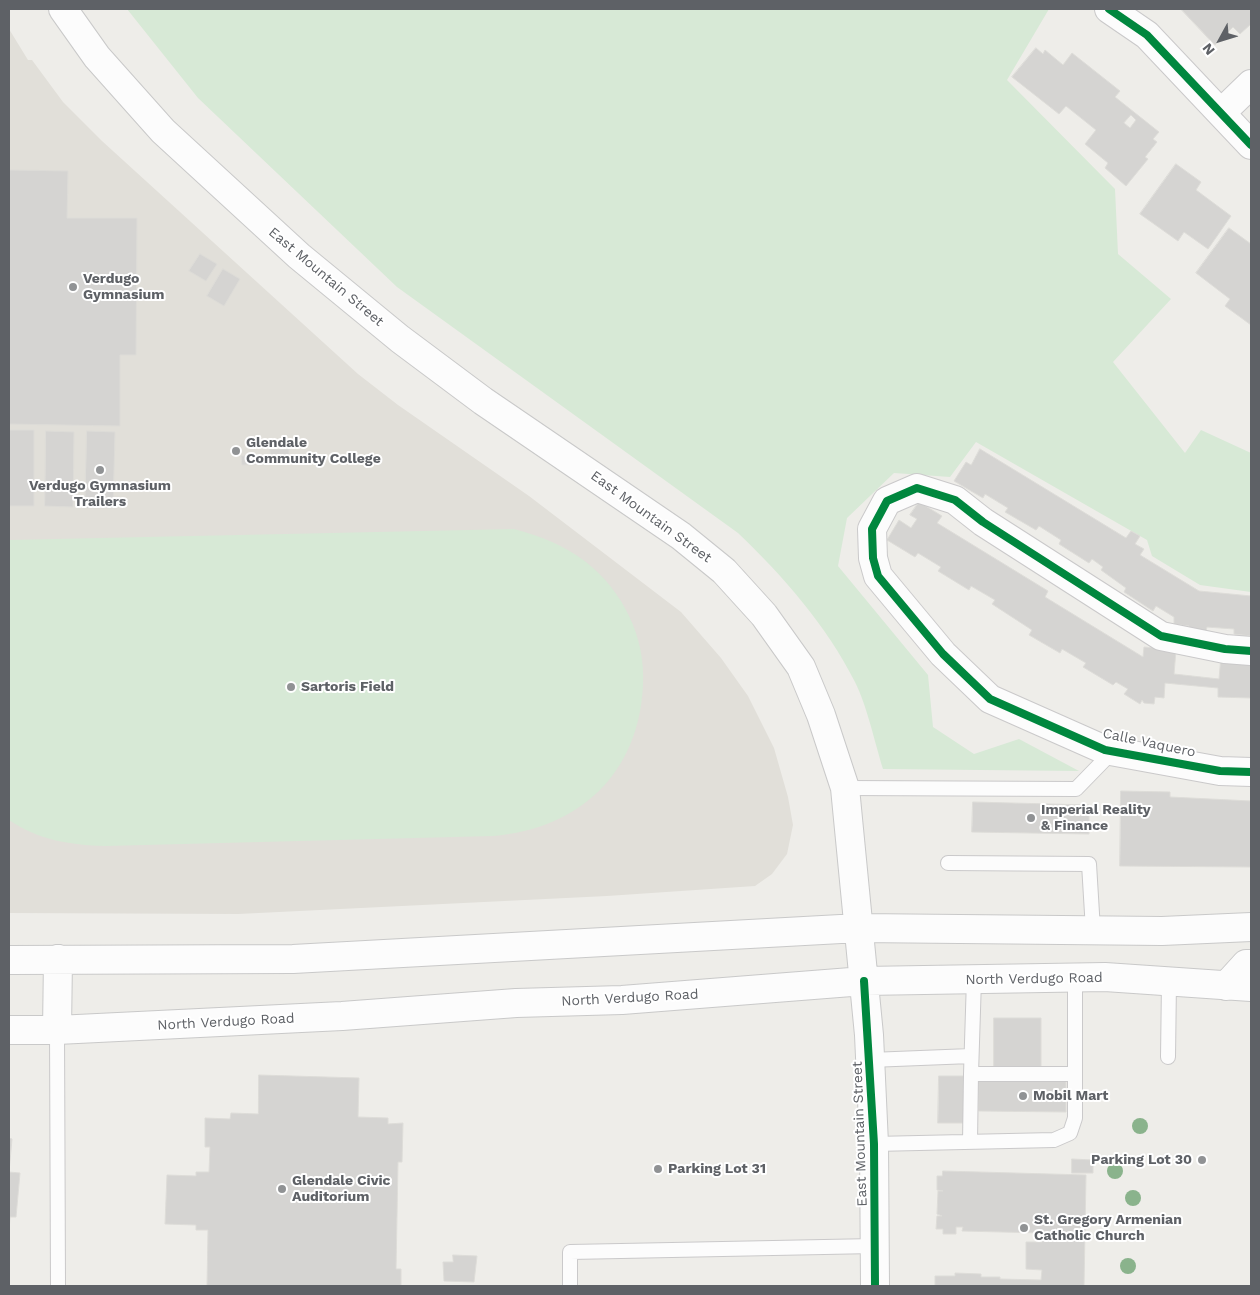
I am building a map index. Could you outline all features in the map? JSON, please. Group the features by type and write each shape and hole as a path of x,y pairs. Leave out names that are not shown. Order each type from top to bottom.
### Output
{"main road":[{"name":"East Mountain Street","path":"63,9 97,57 163,131 299,256 400,339 483,401 681,536 724,571 764,615 801,667 821,714 845,788 870,1060 874,1144 875,1286"},
{"path":"1109,9 1146,35 1251,145"},
{"path":"1221,113 1251,84"},
{"name":"Calle Vaquero","path":"1251,651 1225,649 1161,636 983,522 955,500 917,488 887,501 872,529 873,558 878,576 943,654 990,699 1113,751 1220,771 1251,772"},
{"path":"9,960 293,959 859,928 1162,931 1251,927"},
{"path":"57,1030 58,959"},
{"path":"1238,986 1246,964 1251,964"},
{"name":"North Verdugo Road","path":"9,1030 57,1030 342,1016 516,1003 622,1000 864,981 1105,977 1238,986"}],"lane":[{"path":"845,788 1076,789 1113,751"},
{"path":"948,864 1088,864 1093,930"},
{"path":"874,1144 1054,1140 1070,1133 1075,1118 1075,978"},
{"path":"970,1142 974,979"},
{"path":"1168,1058 1169,982"},
{"path":"57,1030 58,1286"},
{"path":"870,1060 971,1056"},
{"path":"971,1074 1075,1074"},
{"path":"570,1286 570,1252 874,1246"}],"shaded area":[{"name":"Glendale Community College","path":"9,29 28,60 32,60 63,102 102,141 358,374 398,405 529,496 681,612 721,658 748,696 774,748 788,797 793,825 787,854 772,874 755,886 607,896 238,914 9,913"}],"green space":[{"path":"127,9 1049,9 1007,80 1115,189 1118,254 1171,299 1113,362 1185,453 1201,430 1251,453 1251,592 1200,585 1152,556 1147,540 976,442 950,477 894,473 847,518 838,566 928,675 933,727 974,754 1019,739 1079,771 883,769 863,702 844,661 817,621 772,567 738,533 397,287 198,98"},
{"path":"514,529 560,546 578,556 599,574 611,587 630,617 641,650 643,685 639,716 630,745 617,770 599,791 578,808 553,822 524,831 493,836 105,846 67,843 43,837 9,820 9,540"}],"building":[{"path":"1181,9 1251,9 1251,24 1240,34 1233,27 1215,45"},
{"path":"1036,48 1043,54 1045,50 1063,65 1072,53 1120,91 1115,97 1159,132 1153,139 1157,142 1145,157 1148,159 1126,186 1105,168 1108,163 1085,144 1096,130 1066,106 1059,114 1012,77","holes":["1131,115 1136,120 1130,128 1124,123"]},
{"path":"1176,164 1201,182 1196,190 1231,216 1208,249 1184,232 1178,241 1140,214"},
{"name":"Verdugo Gymnasium","path":"9,170 68,171 67,218 137,218 136,355 120,355 120,426 9,424"},
{"path":"1229,228 1251,244 1251,325 1225,306 1230,299 1196,273"},
{"path":"200,254 217,264 206,281 189,271"},
{"path":"223,269 240,279 224,306 207,296"},
{"name":"Verdugo Gymnasium Trailers","path":"9,430 34,430 34,506 9,506"},
{"name":"Verdugo Gymnasium Trailers","path":"46,431 74,432 73,507 45,506"},
{"name":"Verdugo Gymnasium Trailers","path":"87,431 115,432 113,508 85,508"},
{"path":"270,449 289,449 289,464 242,465 241,456 270,455"},
{"path":"980,449 1126,538 1131,531 1140,536 1135,544 1144,549 1140,555 1199,591 1251,596 1251,636 1234,634 1234,629 1207,627 1206,631 1189,630 1189,626 1174,624 1174,617 1156,606 1153,611 1124,592 1126,588 1101,570 1103,567 1092,559 1089,563 1059,544 1061,540 1039,526 1036,530 1005,512 1008,508 985,494 983,498 954,481 966,462 971,465"},
{"path":"919,502 942,516 937,523 1048,591 1045,597 1143,657 1144,647 1176,650 1174,674 1219,679 1221,656 1251,659 1251,698 1218,697 1218,688 1165,683 1164,698 1155,697 1154,704 1144,703 1142,700 1140,704 1124,694 1128,689 1116,682 1113,685 1083,667 1086,663 1062,649 1060,653 1029,635 1032,630 992,604 995,600 971,586 969,590 938,571 941,567 918,553 915,557 887,540 899,520 911,528 917,519 910,515"},
{"path":"1121,791 1170,792 1170,797 1251,801 1251,867 1120,866"},
{"name":"Imperial Reality & Finance","path":"973,802 1089,805 1089,834 972,832"},
{"path":"994,1018 1041,1018 1041,1072 994,1071"},
{"name":"Glendale Civic Auditorium","path":"259,1075 359,1078 358,1117 388,1118 388,1124 403,1123 402,1162 398,1162 396,1269 401,1269 401,1286 207,1286 208,1230 196,1230 196,1225 165,1224 167,1175 196,1176 196,1172 209,1172 210,1147 205,1147 205,1118 230,1119 231,1113 258,1114"},
{"path":"939,1076 967,1076 966,1123 938,1123"},
{"name":"Mobil Mart","path":"979,1080 1066,1081 1066,1112 979,1111"},
{"path":"9,1138 12,1139 9,1172"},
{"path":"1072,1159 1093,1160 1093,1173 1072,1173"},
{"name":"St. Gregory Armenian Catholic Church","path":"943,1171 1086,1175 1084,1286 935,1286 935,1276 955,1276 955,1273 981,1274 981,1277 1000,1277 1000,1279 1041,1280 1042,1270 1026,1269 1026,1242 1042,1242 1042,1233 962,1231 963,1227 956,1227 956,1234 943,1234 943,1229 936,1229 937,1216 942,1216 937,1214 938,1191 943,1191 937,1190 937,1176 942,1176"},
{"path":"9,1172 20,1173 16,1217 10,1217 9,1231"},
{"path":"453,1255 477,1256 474,1282 444,1281 443,1262 453,1262"}],"cycle path":[{"path":"1109,9 1147,35 1251,145"},
{"path":"1251,651 1225,649 1161,636 983,522 955,500 917,488 887,501 872,529 873,558 878,576 943,654 990,699 1105,750 1220,771 1251,772"},
{"path":"864,981 874,1144 875,1286"}],"place":[{"name":"Verdugo Gymnasium","path":"73,287"},
{"name":"Glendale Community College","path":"236,451"},
{"name":"Verdugo Gymnasium Trailers","path":"100,470"},
{"name":"Sartoris Field","path":"291,687"},
{"name":"Imperial Reality & Finance","path":"1031,818"},
{"name":"Mobil Mart","path":"1023,1096"},
{"name":"Parking Lot 30","path":"1202,1160"},
{"name":"Parking Lot 31","path":"658,1169"},
{"name":"Glendale Civic Auditorium","path":"282,1189"},
{"name":"St. Gregory Armenian Catholic Church","path":"1024,1228"}]}
